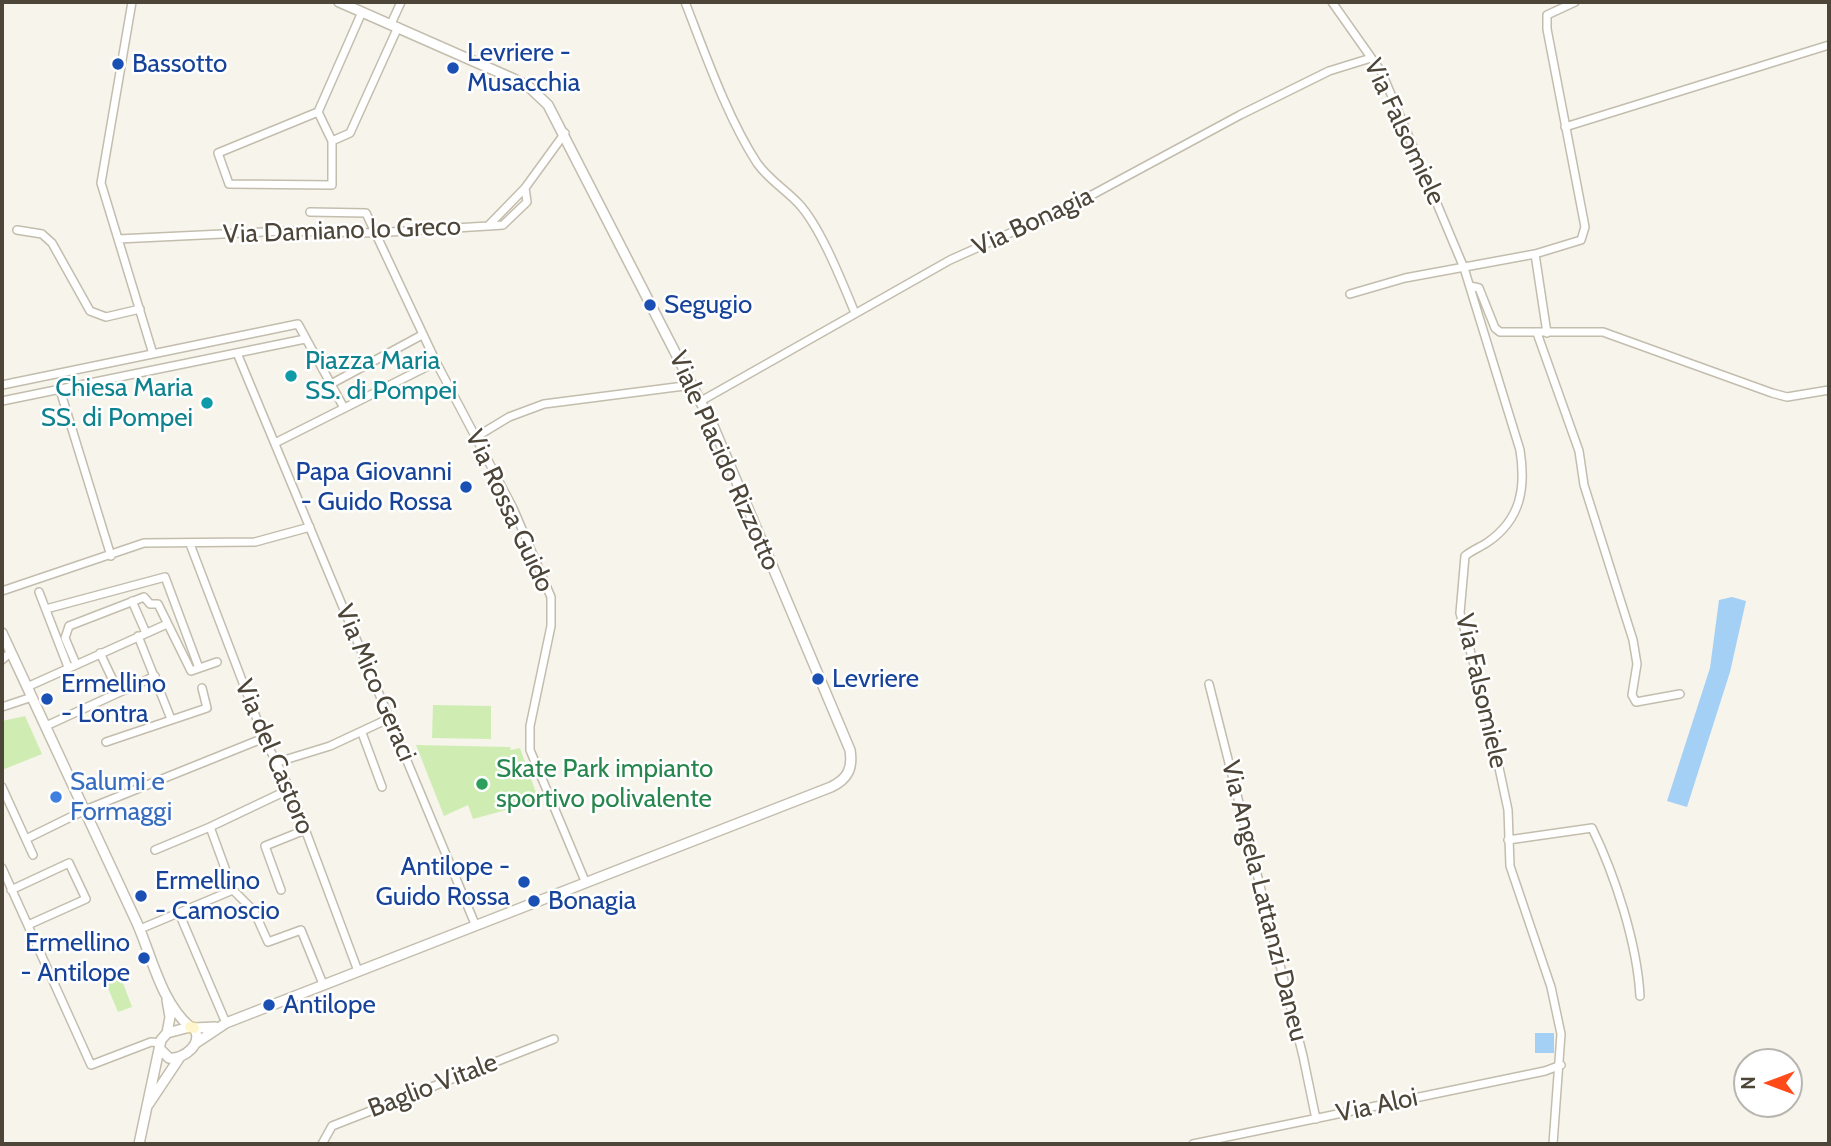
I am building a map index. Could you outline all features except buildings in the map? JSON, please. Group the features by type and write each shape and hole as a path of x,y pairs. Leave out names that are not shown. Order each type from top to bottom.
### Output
{"street":[{"path":"132,2 101,170 103,196 153,354"},
{"name":"Viale Placido Rizzotto","path":"339,2 528,86 548,105 565,133 701,401 850,750 849,772 843,781 831,787 584,881"},
{"path":"332,141 350,133 394,26 401,2"},
{"path":"685,2 745,144 780,190 799,204 836,269 855,313"},
{"name":"Via Falsomiele","path":"1332,2 1381,73 1464,268 1522,463 1520,497 1514,518 1487,543 1465,556 1460,588 1464,630 1488,716 1508,810 1510,866 1550,987 1561,1034 1553,1144"},
{"path":"1350,294 1405,278 1535,254 1577,242 1584,235 1582,207 1565,127 1547,15 1575,2"},
{"path":"318,111 332,141 332,185 229,184 218,153 318,111 362,12"},
{"path":"1565,127 1829,45"},
{"name":"Via Bonagia","path":"701,401 950,260 1077,203 1275,97 1354,60 1371,58"},
{"name":"Via Damiano lo Greco","path":"118,239 285,231 373,233 488,226 525,188 565,133"},
{"path":"310,212 366,213 373,233"},
{"path":"17,230 42,234 52,243 90,311 106,317 140,309"},
{"name":"Via Rossa Guido","path":"373,233 422,335 513,508 551,597 551,626 530,726 530,750 584,881"},
{"path":"1535,254 1547,333"},
{"path":"1470,286 1479,288 1495,328 1506,333 1603,332 1787,397 1829,390"},
{"path":"2,384 298,324 344,408"},
{"path":"1537,333 1579,451 1584,485 1633,640 1637,664 1632,695 1636,702 1680,694"},
{"path":"331,384 422,335"},
{"path":"2,401 306,339"},
{"name":"Via Mico Geraci","path":"237,353 475,924"},
{"path":"275,443 436,362"},
{"path":"476,437 509,417 544,404 692,385"},
{"path":"60,390 111,556"},
{"path":"2,591 144,543 255,542 310,527"},
{"name":"Via del Castoro","path":"190,544 264,738 290,789 358,971"},
{"path":"46,609 165,577 199,668"},
{"path":"140,584 144,597 150,604 173,598"},
{"path":"39,592 72,665"},
{"path":"72,665 65,638 69,626 144,597"},
{"path":"132,601 171,719"},
{"path":"158,604 191,671 217,662"},
{"path":"27,687 167,624"},
{"path":"2,633 140,929 167,995 181,1019 198,1035 196,1043"},
{"path":"2,660 11,652"},
{"path":"100,653 118,691"},
{"path":"46,726 155,676"},
{"name":"Via Angela Lattanzi Daneu","path":"1209,684 1304,1056 1316,1119"},
{"path":"106,742 207,708 202,688"},
{"path":"2,707 32,697"},
{"path":"278,762 362,733 390,718"},
{"path":"362,733 382,787"},
{"path":"26,839 85,810 264,738"},
{"path":"2,787 33,855"},
{"path":"155,850 290,789"},
{"path":"210,827 233,890 254,911 268,942 301,930 323,984"},
{"path":"1508,840 1592,828 1611,875 1638,966 1640,996"},
{"path":"281,890 265,846 305,830"},
{"path":"11,890 69,863 86,899 27,925"},
{"path":"2,868 92,1065 151,1042 160,1046 166,1057 180,1057"},
{"path":"167,1033 215,1027 226,1023 584,881"},
{"path":"140,929 233,890"},
{"path":"179,913 226,1023"},
{"path":"139,1144 160,1046 167,1033 170,1017 167,995"},
{"path":"147,1107 180,1057 215,1027"},
{"name":"Baglio Vitale","path":"322,1144 332,1126 555,1039"},
{"name":"Via Aloi","path":"1193,1144 1545,1071 1560,1065"}],"green space":[{"path":"433,705 491,706 491,739 432,738"},
{"path":"25,716 42,754 2,770 2,721"},
{"name":"Skate Park impianto sportivo polivalente","path":"416,745 510,747 511,750 520,748 539,801 473,819 468,805 444,816"},
{"path":"120,975 132,1007 118,1012 105,981"}],"water":[{"path":"1732,597 1746,601 1730,672 1687,807 1667,801 1710,668 1719,600"},
{"path":"1535,1033 1554,1033 1554,1053 1535,1053"}],"place":[{"name":"Bassotto","path":"118,64"},
{"name":"Levriere - Musacchia","path":"453,68"},
{"name":"Segugio","path":"650,305"},
{"name":"Piazza Maria SS. di Pompei","path":"291,376"},
{"name":"Chiesa Maria SS. di Pompei","path":"207,403"},
{"name":"Papa Giovanni - Guido Rossa","path":"466,487"},
{"name":"Levriere","path":"818,679"},
{"name":"Ermellino - Lontra","path":"47,699"},
{"name":"Skate Park impianto sportivo polivalente","path":"482,784"},
{"name":"Salumi e Formaggi","path":"56,797"},
{"name":"Antilope - Guido Rossa","path":"524,882"},
{"name":"Ermellino - Camoscio","path":"141,896"},
{"name":"Bonagia","path":"534,901"},
{"name":"Ermellino - Antilope","path":"144,958"},
{"name":"Antilope","path":"269,1005"}]}
